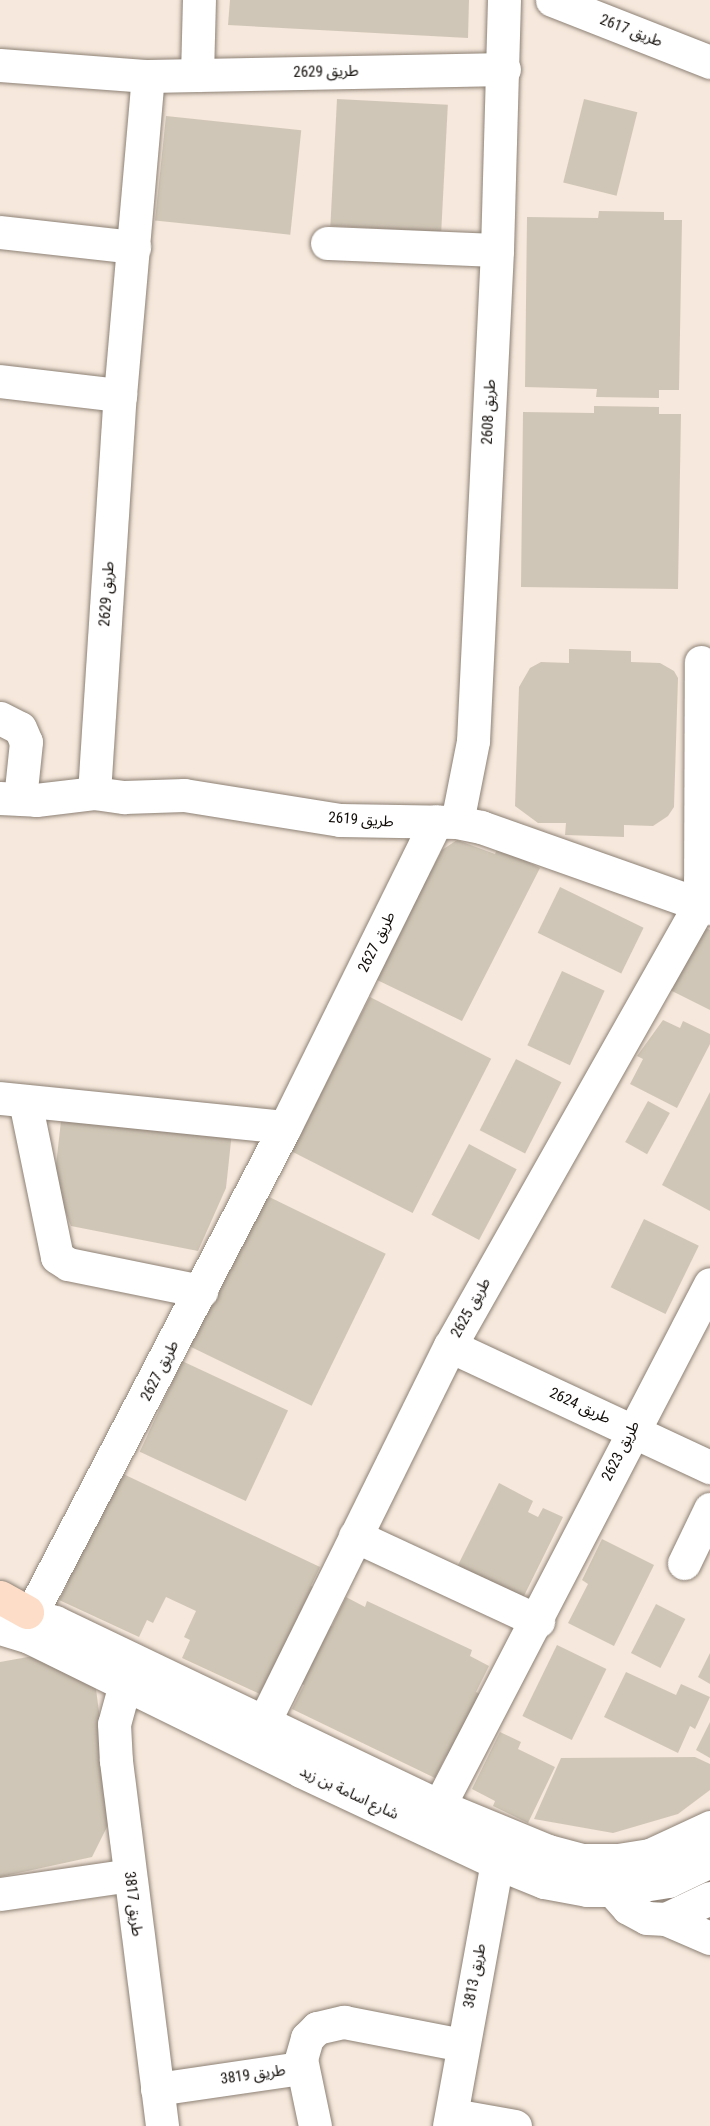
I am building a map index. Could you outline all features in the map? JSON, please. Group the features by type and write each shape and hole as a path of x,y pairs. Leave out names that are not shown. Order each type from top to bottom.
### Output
{"street":[{"path":"197,75 199,0"},
{"name":"طريق 2608","path":"447,821 473,741 497,250 504,69 504,0"},
{"name":"طريق 2617","path":"552,0 710,62"},
{"name":"طريق 2629","path":"0,66 148,76 504,69"},
{"name":"طريق 2629","path":"94,793 120,395 148,76"},
{"path":"0,232 134,247"},
{"path":"327,243 497,250"},
{"path":"0,381 120,395"},
{"path":"701,662 705,906"},
{"path":"0,718 20,728 26,742 10,798"},
{"name":"طريق 2619","path":"10,798 94,793 124,797 184,795 340,820 447,821 705,906"},
{"name":"طريق 2627","path":"12,1611 201,1291 447,821"},
{"name":"طريق 2625","path":"256,1734 450,1346 705,906"},
{"path":"201,1291 68,1264 57,1257 12,1100 285,1127"},
{"name":"طريق 2623","path":"439,1806 538,1621 631,1430 710,1284"},
{"name":"طريق 2624","path":"450,1346 710,1467"},
{"path":"684,1563 710,1509"},
{"path":"355,1536 538,1621"},
{"name":"شارع اسامة بن زيد","path":"12,1611 256,1734 497,1863 544,1882 612,1890 668,1881 710,1861"},
{"name":"طريق 3817","path":"128,1671 114,1724 130,1875 162,2126"},
{"name":"شارع اسامة بن زيد","path":"256,1734 439,1806 488,1828 582,1860 618,1860 650,1854 710,1827"},
{"name":"طريق 3813","path":"451,2120 462,2045 497,1863 488,1828"},
{"path":"0,1894 130,1875"},
{"path":"612,1890 628,1908 647,1918 666,1919 710,1938"},
{"path":"666,1919 710,1898"},
{"name":"طريق 3819","path":"157,2089 301,2068 301,2051 307,2038 330,2022 462,2045"},
{"path":"301,2068 315,2126"},
{"path":"451,2120 515,2126"}],"building":[{"path":"230,0 469,0 468,38 228,25"},
{"path":"337,99 448,105 441,232 330,226"},
{"path":"584,99 637,112 617,196 563,182"},
{"path":"166,116 301,130 290,235 155,220"},
{"path":"599,211 664,212 664,220 682,220 679,390 659,390 659,398 596,397 597,389 525,387 527,217 598,218"},
{"path":"594,406 659,407 659,414 681,414 678,589 521,587 523,412 594,413"},
{"path":"569,649 631,651 631,662 660,663 674,671 678,678 674,807 668,816 653,826 624,825 624,837 565,835 566,823 538,823 515,806 519,687 530,668 541,662 569,663"},
{"path":"457,840 495,854 498,847 540,868 462,1021 373,978 390,935 397,939 409,915 402,911 423,867 431,871 442,850"},
{"path":"560,887 644,928 621,974 538,933"},
{"path":"695,922 710,930 710,1010 662,986"},
{"path":"562,971 605,991 570,1065 527,1045"},
{"path":"370,997 491,1059 413,1213 291,1151"},
{"path":"663,1020 680,1028 683,1021 710,1034 710,1044 677,1108 630,1084 643,1059 637,1056"},
{"path":"516,1059 561,1082 525,1153 480,1130"},
{"path":"710,1092 710,1211 662,1185"},
{"path":"648,1101 670,1113 647,1154 625,1142"},
{"path":"62,1112 232,1132 226,1188 198,1251 71,1226 54,1183"},
{"path":"469,1144 517,1169 479,1240 431,1215"},
{"path":"259,1192 386,1254 312,1406 185,1344"},
{"path":"644,1219 699,1246 666,1314 611,1287"},
{"path":"182,1361 288,1410 246,1501 140,1452"},
{"path":"119,1472 320,1567 311,1586 321,1591 260,1694 182,1658 190,1640 184,1637 196,1611 166,1597 153,1623 147,1620 139,1637 59,1600 68,1583 61,1579"},
{"path":"499,1483 533,1501 528,1512 538,1517 543,1508 563,1517 518,1608 453,1575"},
{"path":"602,1539 654,1565 614,1646 568,1623 588,1584 582,1580"},
{"path":"346,1597 365,1607 367,1601 472,1650 470,1656 489,1666 476,1692 482,1695 451,1759 446,1756 435,1778 292,1709 304,1685 299,1683 327,1624 332,1626"},
{"path":"656,1604 685,1619 660,1668 631,1653"},
{"path":"557,1645 606,1669 572,1740 522,1716"},
{"path":"50,1653 95,1682 113,1815 92,1857 0,1877 0,1662"},
{"path":"710,1653 710,1684 698,1677"},
{"path":"626,1672 676,1695 681,1684 710,1697 695,1729 690,1726 678,1753 604,1717"},
{"path":"710,1722 710,1758 696,1750"},
{"path":"500,1732 521,1742 518,1749 555,1767 528,1823 493,1806 495,1801 472,1789"},
{"path":"695,1757 710,1764 710,1790 678,1814 613,1833 534,1819 561,1758"}]}
